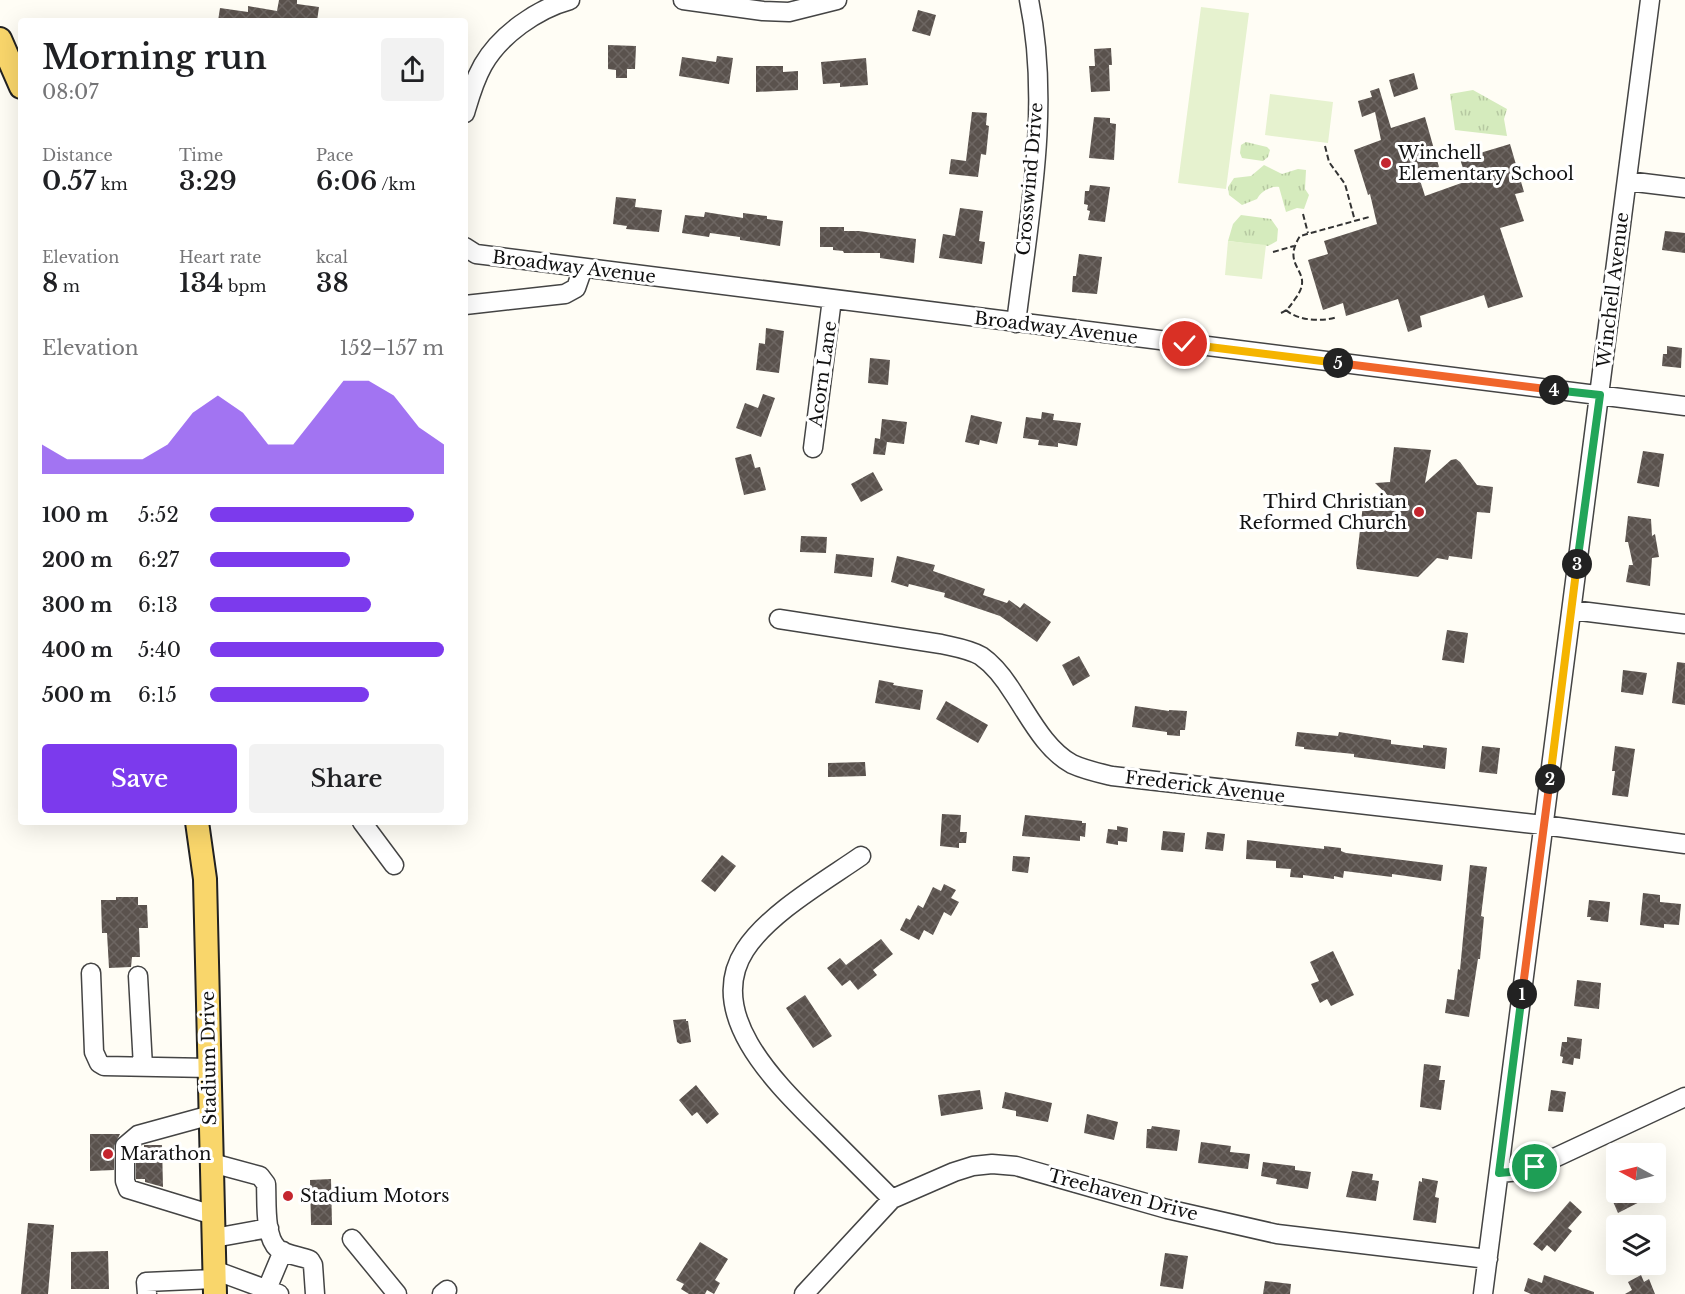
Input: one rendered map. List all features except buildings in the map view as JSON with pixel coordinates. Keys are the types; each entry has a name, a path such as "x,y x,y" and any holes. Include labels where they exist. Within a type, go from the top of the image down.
{"main road":[{"path":"0,39 18,80"},
{"name":"Stadium Drive","path":"197,825 205,879 214,1281"}],"street":[{"path":"468,102 473,85 484,63 507,36 557,3 570,0"},
{"path":"683,0 762,11 789,12 837,0"},
{"name":"Crosswind Drive","path":"1016,323 1038,127 1038,75 1029,0"},
{"name":"Winchell Avenue","path":"1483,1294 1650,0"},
{"path":"1627,181 1685,188"},
{"name":"Broadway Avenue","path":"468,250 476,254 583,268 1685,406"},
{"path":"468,305 566,294 576,288 583,268"},
{"name":"Acorn Lane","path":"813,448 832,299"},
{"path":"1572,610 1685,624"},
{"name":"Frederick Avenue","path":"779,619 968,650 982,657 1005,680 1041,735 1058,753 1071,763 1090,771 1112,776 1544,825 1685,844"},
{"path":"364,825 394,865"},
{"path":"861,856 787,907 756,936 740,957 735,971 733,993 741,1025 754,1053 767,1072 892,1199"},
{"path":"92,973 94,1052 99,1063 104,1066 210,1068"},
{"path":"138,976 143,1067"},
{"path":"1499,1173 1535,1167 1685,1097"},
{"path":"211,1115 138,1135 126,1146 125,1181 128,1189 213,1215"},
{"path":"212,1163 264,1179 271,1239 277,1248 310,1260 313,1265 315,1294"},
{"name":"Treehaven Drive","path":"804,1294 892,1199 954,1172 973,1166 992,1164 1016,1166 1167,1209 1277,1234 1488,1259"},
{"path":"214,1238 269,1228"},
{"path":"352,1239 397,1294"},
{"path":"147,1294 146,1282 214,1281 274,1293 283,1251"}],"path":[{"path":"1325,146 1329,162 1345,184 1355,221"},
{"path":"1303,214 1308,233"},
{"path":"1281,313 1301,292 1303,285 1292,256 1294,246 1300,236 1369,217"},
{"path":"1274,252 1294,246"},
{"path":"1286,310 1291,315 1327,320 1337,317"}],"green space":[{"path":"1201,7 1249,13 1226,189 1178,183"},
{"path":"1473,90 1507,109 1504,119 1507,136 1455,130 1450,94"},
{"path":"1270,94 1333,102 1328,143 1265,135"},
{"path":"1246,142 1267,147 1270,150 1268,157 1263,161 1242,158 1241,145"},
{"path":"1264,165 1282,174 1298,169 1306,170 1305,189 1309,195 1304,209 1297,208 1286,212 1279,187 1266,190 1257,199 1242,205 1229,195 1228,187 1234,178 1251,176"},
{"path":"1241,215 1271,219 1278,229 1277,241 1268,246 1228,241 1233,224"},
{"path":"1228,241 1266,245 1262,279 1225,275"}],"place":[{"name":"Winchell Elementary School","path":"1386,163"},
{"name":"Third Christian Reformed Church","path":"1419,512"},
{"name":"Marathon","path":"108,1154"},
{"name":"Stadium Motors","path":"288,1196"}],"route":[{"path":"1185,344 1600,395 1499,1173 1535,1167"}]}
